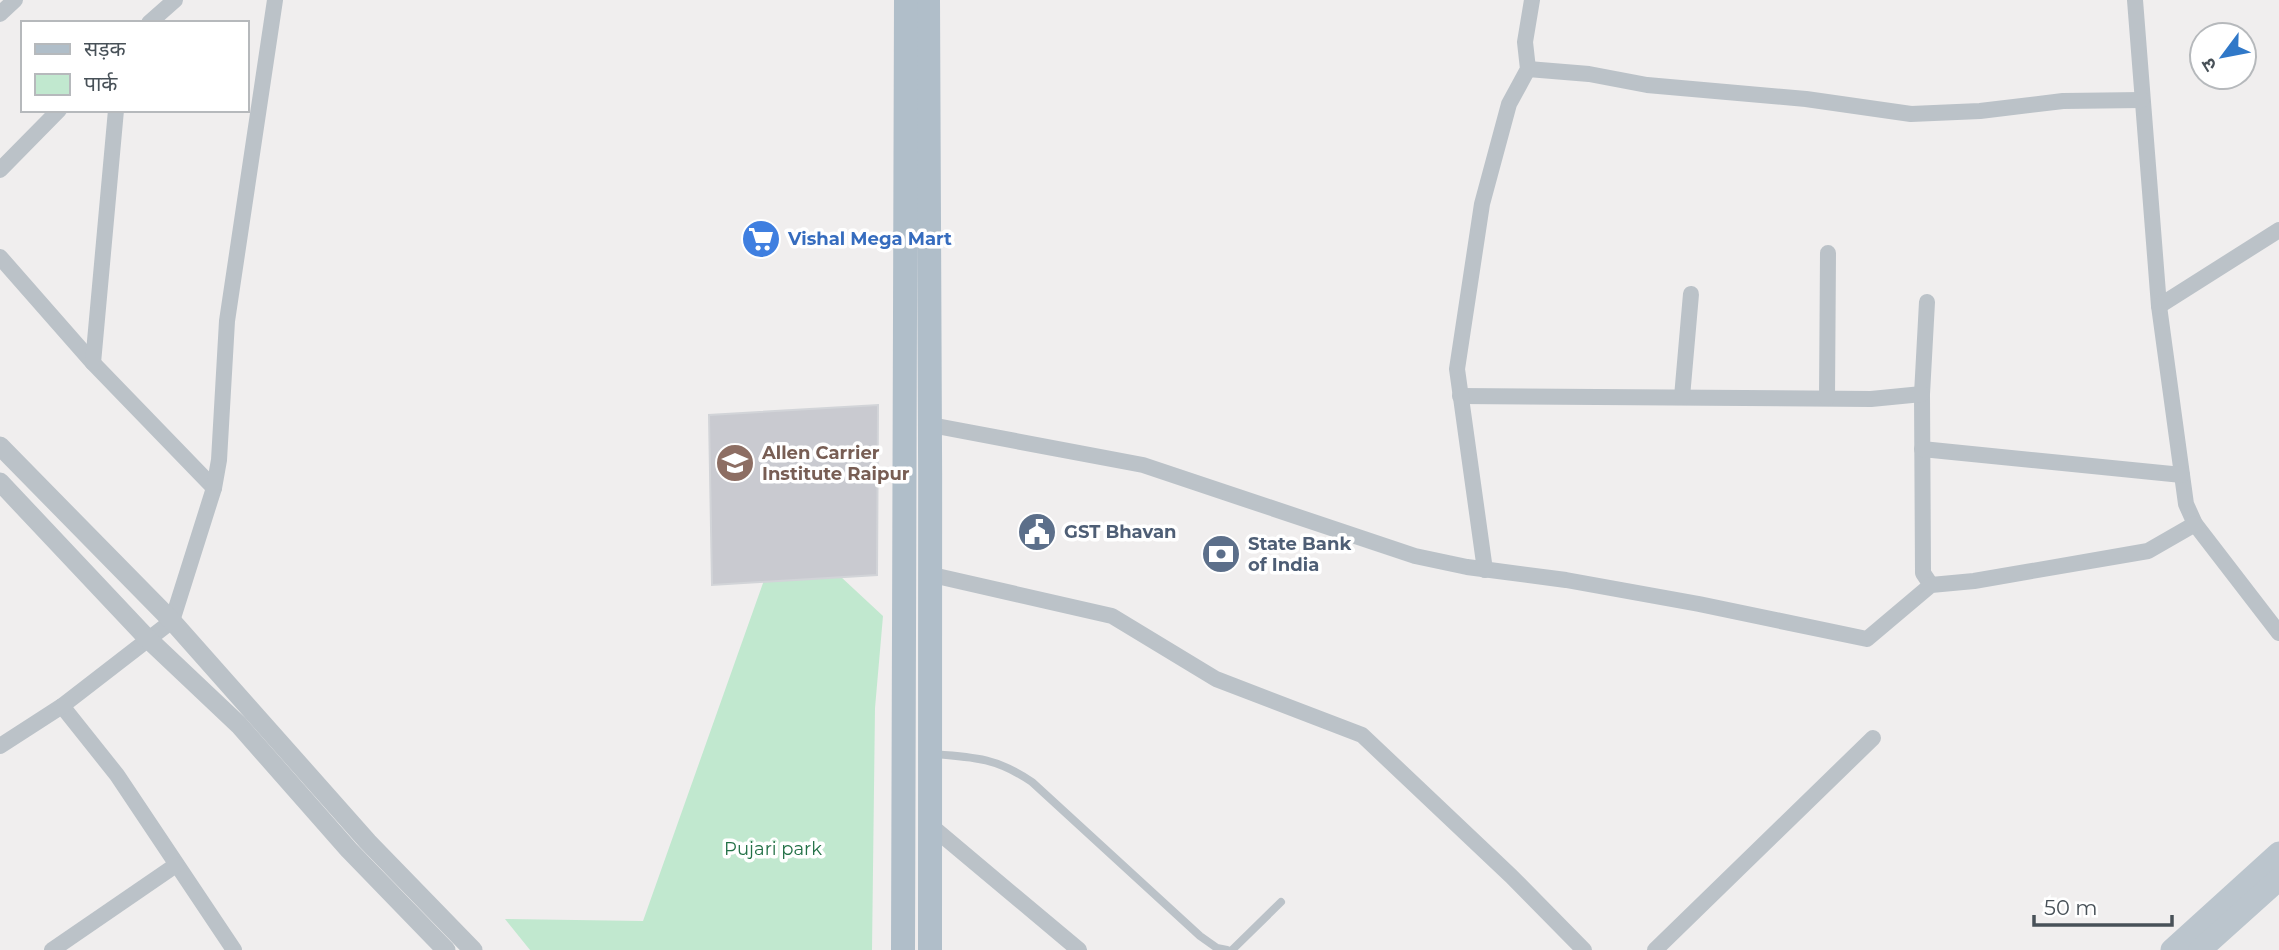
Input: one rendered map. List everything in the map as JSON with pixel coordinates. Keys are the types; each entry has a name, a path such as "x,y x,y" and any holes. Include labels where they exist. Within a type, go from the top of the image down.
{"main road":[{"path":"903,950 906,0"},
{"path":"928,0 931,425 928,574 930,950"},
{"path":"2172,950 2279,853"},
{"path":"2200,950 2279,879"}],"street":[{"path":"0,13 15,0"},
{"path":"151,21 175,0"},
{"path":"0,746 62,706 172,621 214,488 219,460 227,321 275,0"},
{"path":"1485,570 1457,369 1482,204 1509,104 1528,69 1525,42 1532,0"},
{"path":"2135,0 2159,306 2186,504 2195,524 2279,633"},
{"path":"1528,69 1589,74 1647,85 1806,99 1911,114 1980,111 2063,101 2142,100"},
{"path":"0,170 57,112"},
{"path":"93,363 116,112"},
{"path":"2159,306 2279,230"},
{"path":"1827,398 1828,253"},
{"path":"0,257 93,363 214,488"},
{"path":"1682,397 1691,294"},
{"path":"1927,302 1922,394 1923,573 1931,585"},
{"path":"1460,396 1871,399 1922,394"},
{"path":"931,425 1143,465 1415,556 1485,570 1566,580 1699,604 1867,639 1931,585 1974,582 2148,551 2195,524"},
{"path":"0,446 172,621 368,842 473,950"},
{"path":"1922,449 2182,475"},
{"path":"0,482 148,638 239,725 349,850 446,950"},
{"path":"928,574 1112,616 1216,679 1362,735 1511,876 1584,950"},
{"path":"62,706 117,775 234,950"},
{"path":"1655,950 1873,738"},
{"path":"930,825 1079,950"},
{"path":"51,950 176,865"}],"lane":[{"path":"929,754 991,759 1009,766 1032,782 1200,936 1217,948 1230,950 1281,902"}],"green space":[{"name":"Pujari park","path":"784,524 883,616 875,708 872,950 530,950 505,919 643,921"}],"building":[{"path":"878,405 877,575 712,585 709,415"}],"place":[{"name":"Vishal Mega Mart","path":"761,239"},
{"name":"Allen Carrier Institute Raipur","path":"735,463"},
{"name":"GST Bhavan","path":"1037,532"},
{"name":"State Bank of India","path":"1221,554"}]}
